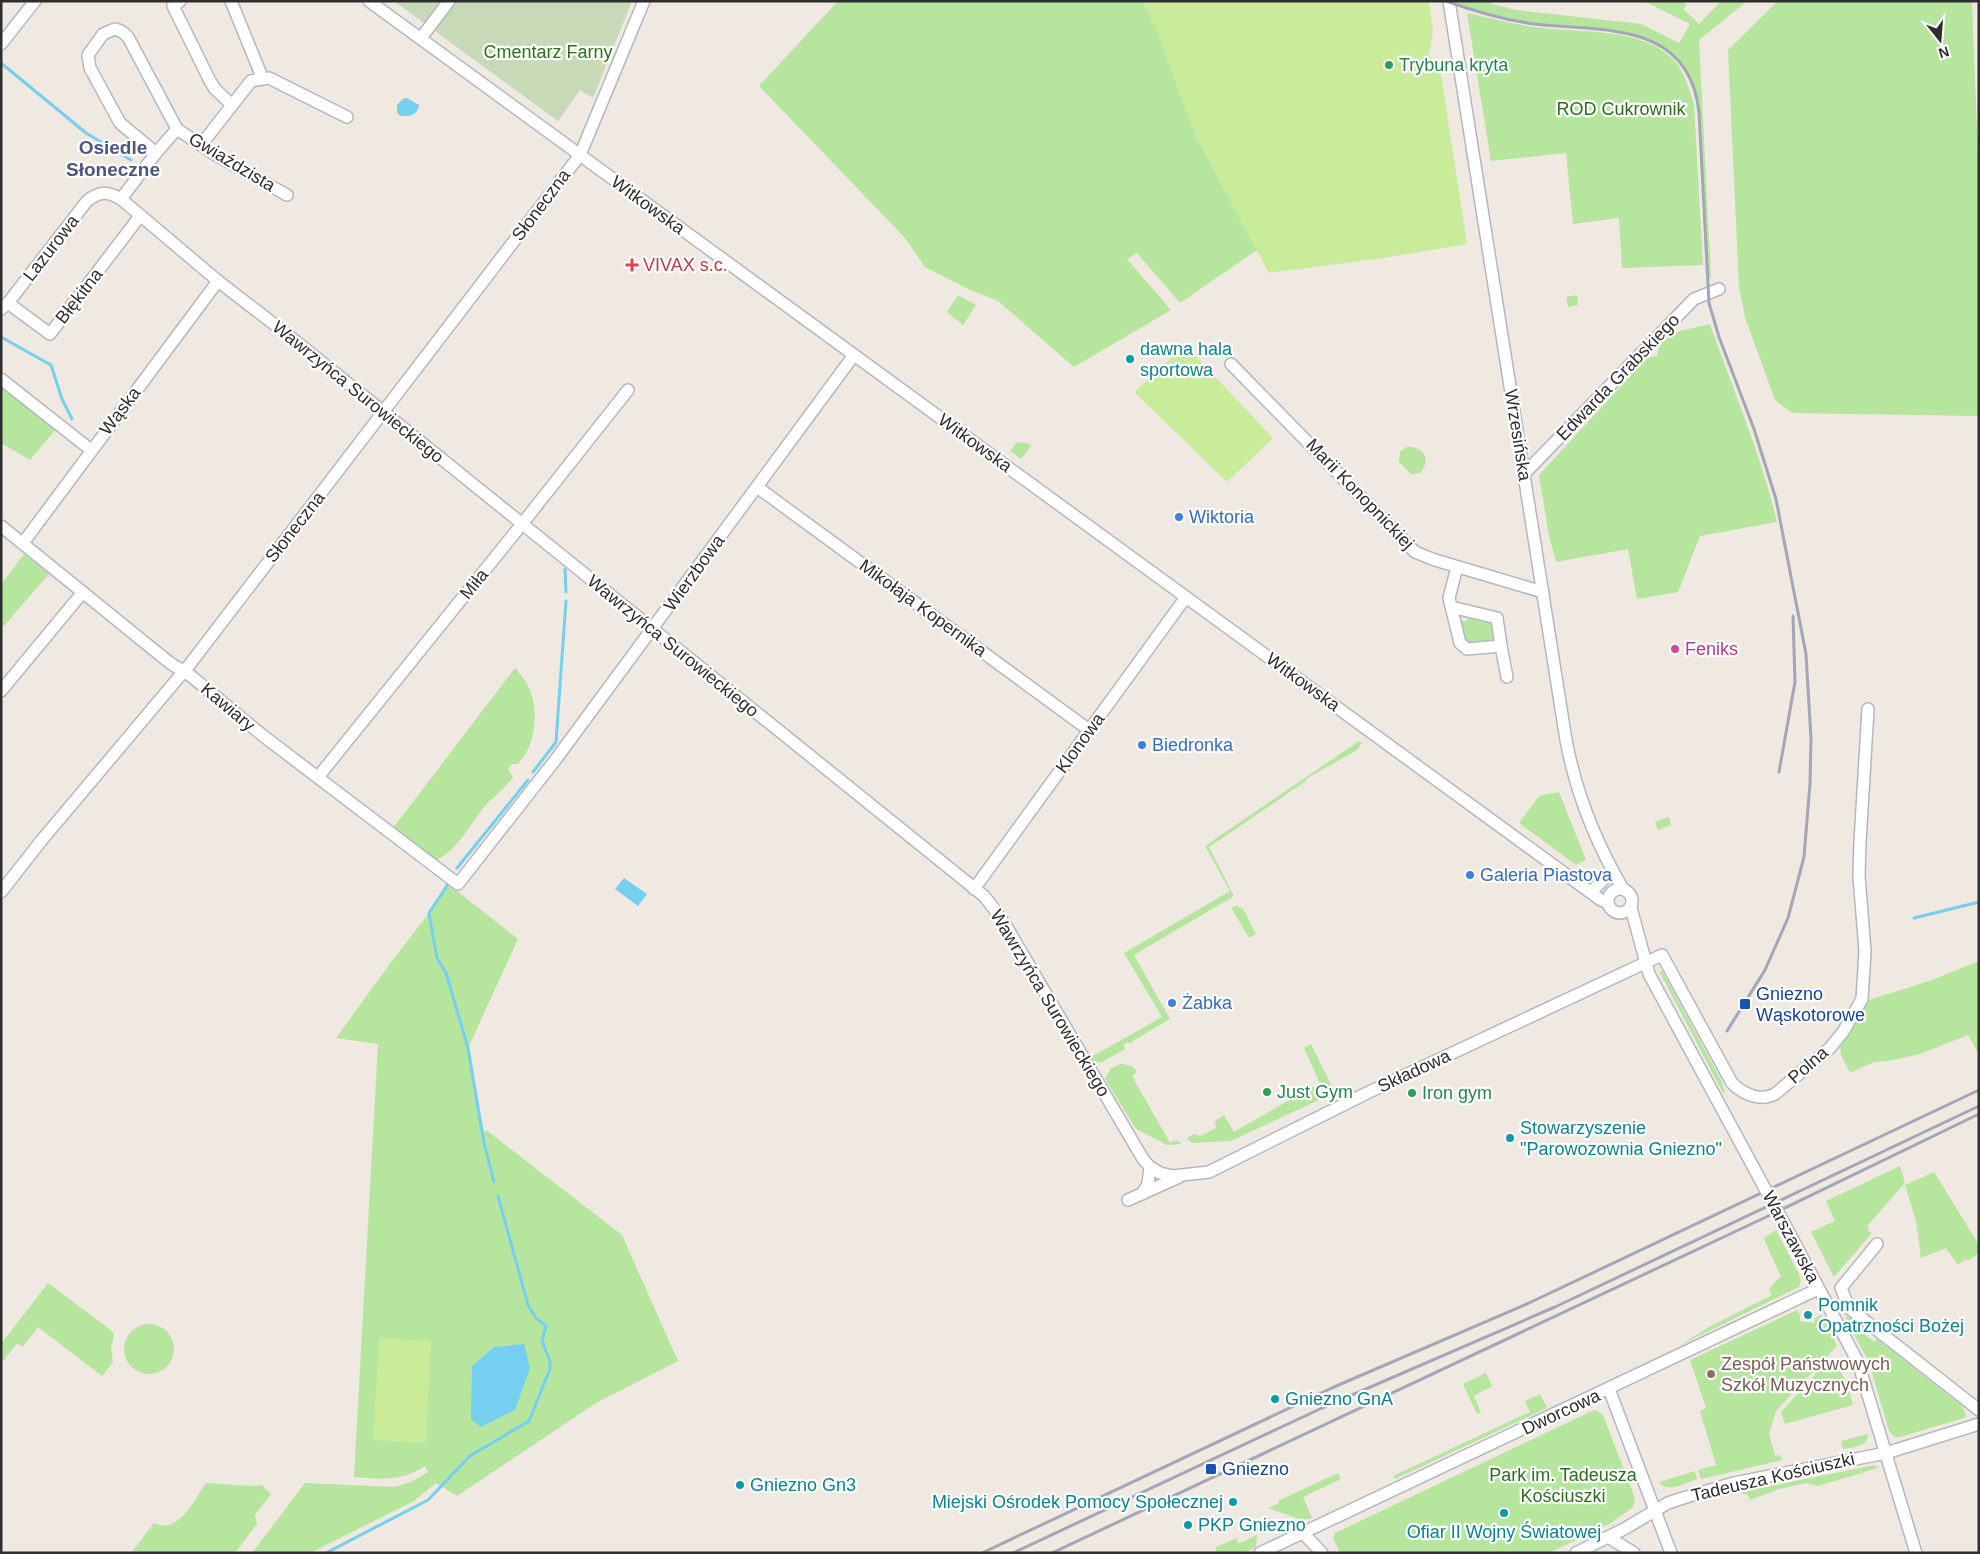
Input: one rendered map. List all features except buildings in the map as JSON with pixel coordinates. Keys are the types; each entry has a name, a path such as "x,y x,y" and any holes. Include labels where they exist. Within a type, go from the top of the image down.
{"street":[{"path":"1,44 35,1"},
{"path":"180,1 173,6 198,56 215,89 232,105"},
{"path":"231,1 261,78"},
{"name":"Witkowska","path":"369,1 1601,900 1615,895"},
{"path":"421,38 449,1"},
{"name":"Słoneczna","path":"1,892 41,841 183,672 580,154 644,1"},
{"name":"Wrzesińska","path":"1449,1 1563,722 1573,771 1586,812 1608,868 1615,895 1630,894 1632,898 1626,910"},
{"name":"Gwiaździsta","path":"156,153 120,123 90,68 88,55 103,34 115,29 128,37 177,128 201,145 287,195"},
{"path":"201,145 251,81 261,78 269,78 347,117"},
{"name":"Gwiaździsta","path":"121,200 177,128"},
{"name":"Wawrzyńca Surowieckiego","path":"104,192 111,193 121,200 218,281 288,335 984,896 995,910 1143,1159 1155,1170"},
{"name":"Lazurowa","path":"4,306 87,201 98,193 104,192"},
{"name":"Błękitna","path":"4,306 50,334 140,216"},
{"name":"Wąska","path":"23,542 218,281"},
{"name":"Edwarda Grabskiego","path":"1524,474 1694,299 1719,289"},
{"name":"Wierzbowa","path":"458,884 556,759 854,355"},
{"name":"Marii Konopnickiej","path":"1231,364 1415,552 1457,567 1542,592"},
{"path":"1,379 91,450"},
{"name":"Miła","path":"318,777 628,390"},
{"name":"Mikołaja Kopernika","path":"757,487 1089,730"},
{"name":"Kawiary","path":"1,526 262,734 458,884"},
{"path":"1457,567 1449,598 1460,643 1467,649 1501,646"},
{"path":"1,692 83,592"},
{"name":"Klonowa","path":"974,889 1186,597"},
{"path":"1451,607 1497,618 1506,677"},
{"name":"Polna","path":"1645,963 1662,955 1728,1078 1737,1088 1752,1096 1765,1098 1775,1094 1843,1032 1862,999 1864,977 1859,876 1868,709"},
{"path":"1595,888 1608,868"},
{"name":"Witkowska","path":"1582,885 1615,895"},
{"path":"1615,895 1611,908 1616,912 1626,910"},
{"name":"Warszawska","path":"1626,910 1637,933 1649,974 1858,1362 1916,1553"},
{"name":"Składowa","path":"1155,1170 1173,1176 1209,1172 1367,1093 1604,984 1645,963"},
{"path":"1142,1194 1155,1170"},
{"name":"Składowa","path":"1128,1200 1183,1175"},
{"path":"1877,1244 1841,1288 1849,1308 1979,1410"},
{"name":"Dworcowa","path":"1260,1553 1818,1290"},
{"path":"1609,1389 1671,1553"},
{"name":"Tadeusza Kościuszki","path":"1576,1553 1656,1510 1683,1498 1734,1483 1886,1453 1976,1423"},
{"path":"1303,1533 1322,1553"},
{"path":"1608,1537 1634,1553"}],"green space":[{"name":"Cmentarz Farny","path":"394,1 632,1 593,98 580,90 558,121"},
{"path":"838,1 1143,1 1156,28 1195,134 1257,250 1180,303 1137,253 1127,259 1171,310 1074,367 998,301 968,289 925,267 905,238 759,86"},
{"path":"1143,1 1429,2 1433,31 1429,55 1441,74 1467,244 1383,258 1269,273 1195,134 1156,28"},
{"path":"1457,1 1493,1 1492,4 1516,10 1641,24 1679,43 1690,24 1644,1 1683,1 1687,5 1683,9 1699,24 1721,1 1747,1 1699,40 1711,278 1707,280 1697,101 1687,76 1674,57 1659,45 1640,37 1620,32 1551,26 1515,20 1469,9 1458,5"},
{"path":"1778,1 1972,1 1979,182 1979,416 1792,413 1775,400 1745,317 1739,287 1728,50"},
{"name":"ROD Cukrownik","path":"1467,13 1527,26 1621,35 1656,47 1676,62 1688,85 1694,104 1703,265 1622,268 1619,218 1573,224 1566,153 1491,161"},
{"path":"958,295 976,305 963,325 947,312"},
{"path":"1577,295 1578,305 1568,307 1566,297"},
{"path":"1710,324 1755,447 1777,522 1700,536 1678,592 1637,599 1628,549 1556,562 1549,536 1539,475 1647,358 1657,356 1659,346 1672,333"},
{"path":"1185,345 1273,438 1227,482 1134,392"},
{"path":"1,384 56,429 30,460 1,443"},
{"path":"1017,442 1027,443 1031,446 1021,459 1010,451"},
{"path":"1406,447 1412,447 1422,451 1424,454 1426,458 1424,468 1420,473 1411,474 1399,462 1400,452"},
{"path":"24,554 49,574 1,629 1,585"},
{"path":"1467,618 1493,623 1497,642 1469,644 1464,639 1461,621 1467,621"},
{"path":"515,668 527,684 533,699 535,719 532,739 524,757 518,764 512,764 508,769 513,777 510,781 485,806 450,851 434,861 393,828"},
{"path":"1359,741 1362,743 1357,750 1306,779 1306,781 1209,847 1234,896 1134,955 1170,1019 1131,1042 1132,1045 1128,1042 1123,1045 1125,1049 1102,1062 1095,1063 1091,1057 1162,1017 1124,953 1230,891 1205,846"},
{"path":"1559,792 1586,860 1576,865 1519,823 1539,796"},
{"path":"1669,817 1671,825 1658,830 1655,822"},
{"path":"448,884 518,939 468,1048 484,1133 486,1130 622,1235 678,1361 596,1403 457,1496 436,1483 414,1501 310,1553 252,1553 305,1483 394,1487 411,1482 428,1472 425,1466 399,1477 382,1479 354,1477 378,1044 336,1038 429,913"},
{"path":"1237,906 1243,909 1256,934 1249,938 1231,907"},
{"path":"1979,961 1979,1055 1968,1035 1920,1054 1874,1062 1850,1073 1841,1055 1840,1047 1863,1005 1869,1000 1932,980"},
{"path":"1659,971 1663,972 1722,1082 1725,1093 1723,1093"},
{"path":"1311,1044 1333,1089 1334,1093 1326,1097 1304,1048"},
{"path":"1121,1064 1134,1068 1137,1072 1132,1076 1170,1143 1177,1140 1181,1144 1167,1145 1136,1129 1105,1079 1111,1068"},
{"path":"1312,1087 1318,1088 1323,1098 1231,1141 1192,1143 1187,1138 1194,1134 1201,1136 1217,1127 1214,1122 1224,1115 1234,1132"},
{"path":"1900,1166 1905,1183 1868,1225 1868,1230 1872,1233 1834,1277 1811,1232 1835,1221 1826,1201"},
{"path":"1934,1172 1979,1245 1979,1253 1958,1265 1946,1248 1921,1258 1916,1221 1905,1185"},
{"path":"1776,1230 1799,1274 1801,1281 1799,1287 1680,1345 1709,1327 1772,1295 1769,1289 1781,1276 1764,1238"},
{"path":"48,1283 112,1331 114,1335 111,1349 113,1362 102,1376 38,1327 23,1347 17,1343 1,1364 1,1344"},
{"path":"1797,1310 1800,1315 1800,1321 1814,1323 1815,1318 1821,1315 1837,1346 1776,1411 1769,1434 1775,1456 1780,1455 1782,1460 1701,1479 1698,1470 1716,1465 1700,1411 1706,1408 1690,1360"},
{"path":"1849,1315 1853,1318 1850,1322 1874,1342 1877,1339 1963,1407 1966,1416 1895,1437 1889,1431 1869,1362 1845,1318"},
{"path":"149,1324 159,1326 167,1331 172,1339 174,1349 172,1359 167,1367 159,1372 149,1374 139,1372 131,1367 126,1359 124,1349 126,1339 131,1331 139,1326"},
{"path":"379,1338 431,1341 426,1443 373,1440"},
{"path":"1831,1357 1846,1381 1853,1405 1785,1424 1781,1412"},
{"path":"1486,1373 1492,1386 1474,1396 1481,1412 1477,1414 1463,1384"},
{"path":"1540,1394 1547,1408 1395,1479 1393,1476 1530,1412 1525,1401"},
{"name":"Park im. Tadeusza Kościuszki","path":"1596,1410 1603,1415 1635,1498 1633,1507 1611,1523 1549,1553 1340,1553 1333,1538 1335,1533"},
{"path":"1868,1434 1866,1442 1863,1444 1843,1449 1841,1441"},
{"path":"1875,1465 1878,1468 1818,1486 1806,1483 1779,1489 1750,1500 1748,1495 1740,1493 1718,1498 1725,1495"},
{"path":"1695,1471 1697,1479 1682,1485 1666,1487 1659,1482"},
{"path":"1338,1473 1341,1479 1303,1497 1312,1518 1302,1520 1268,1508 1279,1503 1278,1501"},
{"path":"206,1483 262,1485 271,1494 255,1515 257,1524 235,1553 131,1553 154,1523 171,1524 185,1514"},
{"path":"1257,1535 1256,1547 1244,1553 1216,1553 1216,1547 1237,1538 1238,1544"}],"water":[{"path":"407,98 419,105 418,109 412,115 400,116 397,112 397,105"},
{"path":"624,878 647,894 638,906 615,889"},
{"path":"524,1344 530,1368 515,1410 481,1427 471,1419 472,1366 494,1347"}],"waterway":[{"path":"1,63 86,133 131,160"},
{"path":"1,337 51,365 62,399 72,419"},
{"path":"565,569 566,592"},
{"path":"533,772 556,742 566,601"},
{"path":"457,868 528,780"},
{"path":"448,884 429,913 437,958 446,973 468,1048 484,1143 494,1182"},
{"path":"1914,918 1979,902"},
{"path":"326,1553 428,1500 470,1456 529,1421 550,1369 550,1361 542,1341 546,1326 536,1318 528,1305 498,1196"}],"railway":[{"path":"1446,1 1489,15 1523,22 1613,31 1638,36 1660,46 1679,61 1692,82 1699,112 1709,303 1719,337 1754,429 1776,499 1806,654 1811,739 1810,783 1804,857 1788,918 1765,970 1727,1031"},
{"path":"1779,772 1795,682 1793,616"},
{"path":"982,1553 1334,1387 1529,1303 1979,1090"},
{"path":"1013,1553 1322,1408 1555,1307 1979,1106"},
{"path":"1052,1553 1764,1218 1979,1114"}],"place":[{"name":"Trybuna kryta","path":"1389,65"},
{"name":"VIVAX s.c.","path":"632,265"},
{"name":"dawna hala sportowa","path":"1130,359"},
{"name":"Wiktoria","path":"1179,517"},
{"name":"Feniks","path":"1675,649"},
{"name":"Biedronka","path":"1142,745"},
{"name":"Galeria Piastova","path":"1470,875"},
{"name":"Żabka","path":"1172,1003"},
{"name":"Gniezno Wąskotorowe","path":"1745,1004"},
{"name":"Just Gym","path":"1267,1092"},
{"name":"Iron gym","path":"1412,1093"},
{"name":"Stowarzyszenie \"Parowozownia Gniezno\"","path":"1510,1138"},
{"name":"Pomnik Opatrzności Bożej","path":"1808,1315"},
{"name":"Zespół Państwowych Szkół Muzycznych","path":"1711,1374"},
{"name":"Gniezno GnA","path":"1275,1399"},
{"name":"Gniezno","path":"1211,1469"},
{"name":"Gniezno Gn3","path":"740,1485"},
{"name":"Miejski Ośrodek Pomocy Społecznej","path":"1233,1502"},
{"name":"Ofiar II Wojny Światowej","path":"1504,1513"},
{"name":"PKP Gniezno","path":"1188,1525"}],"district":[{"name":"Osiedle Słoneczne","path":"113,158"}]}
